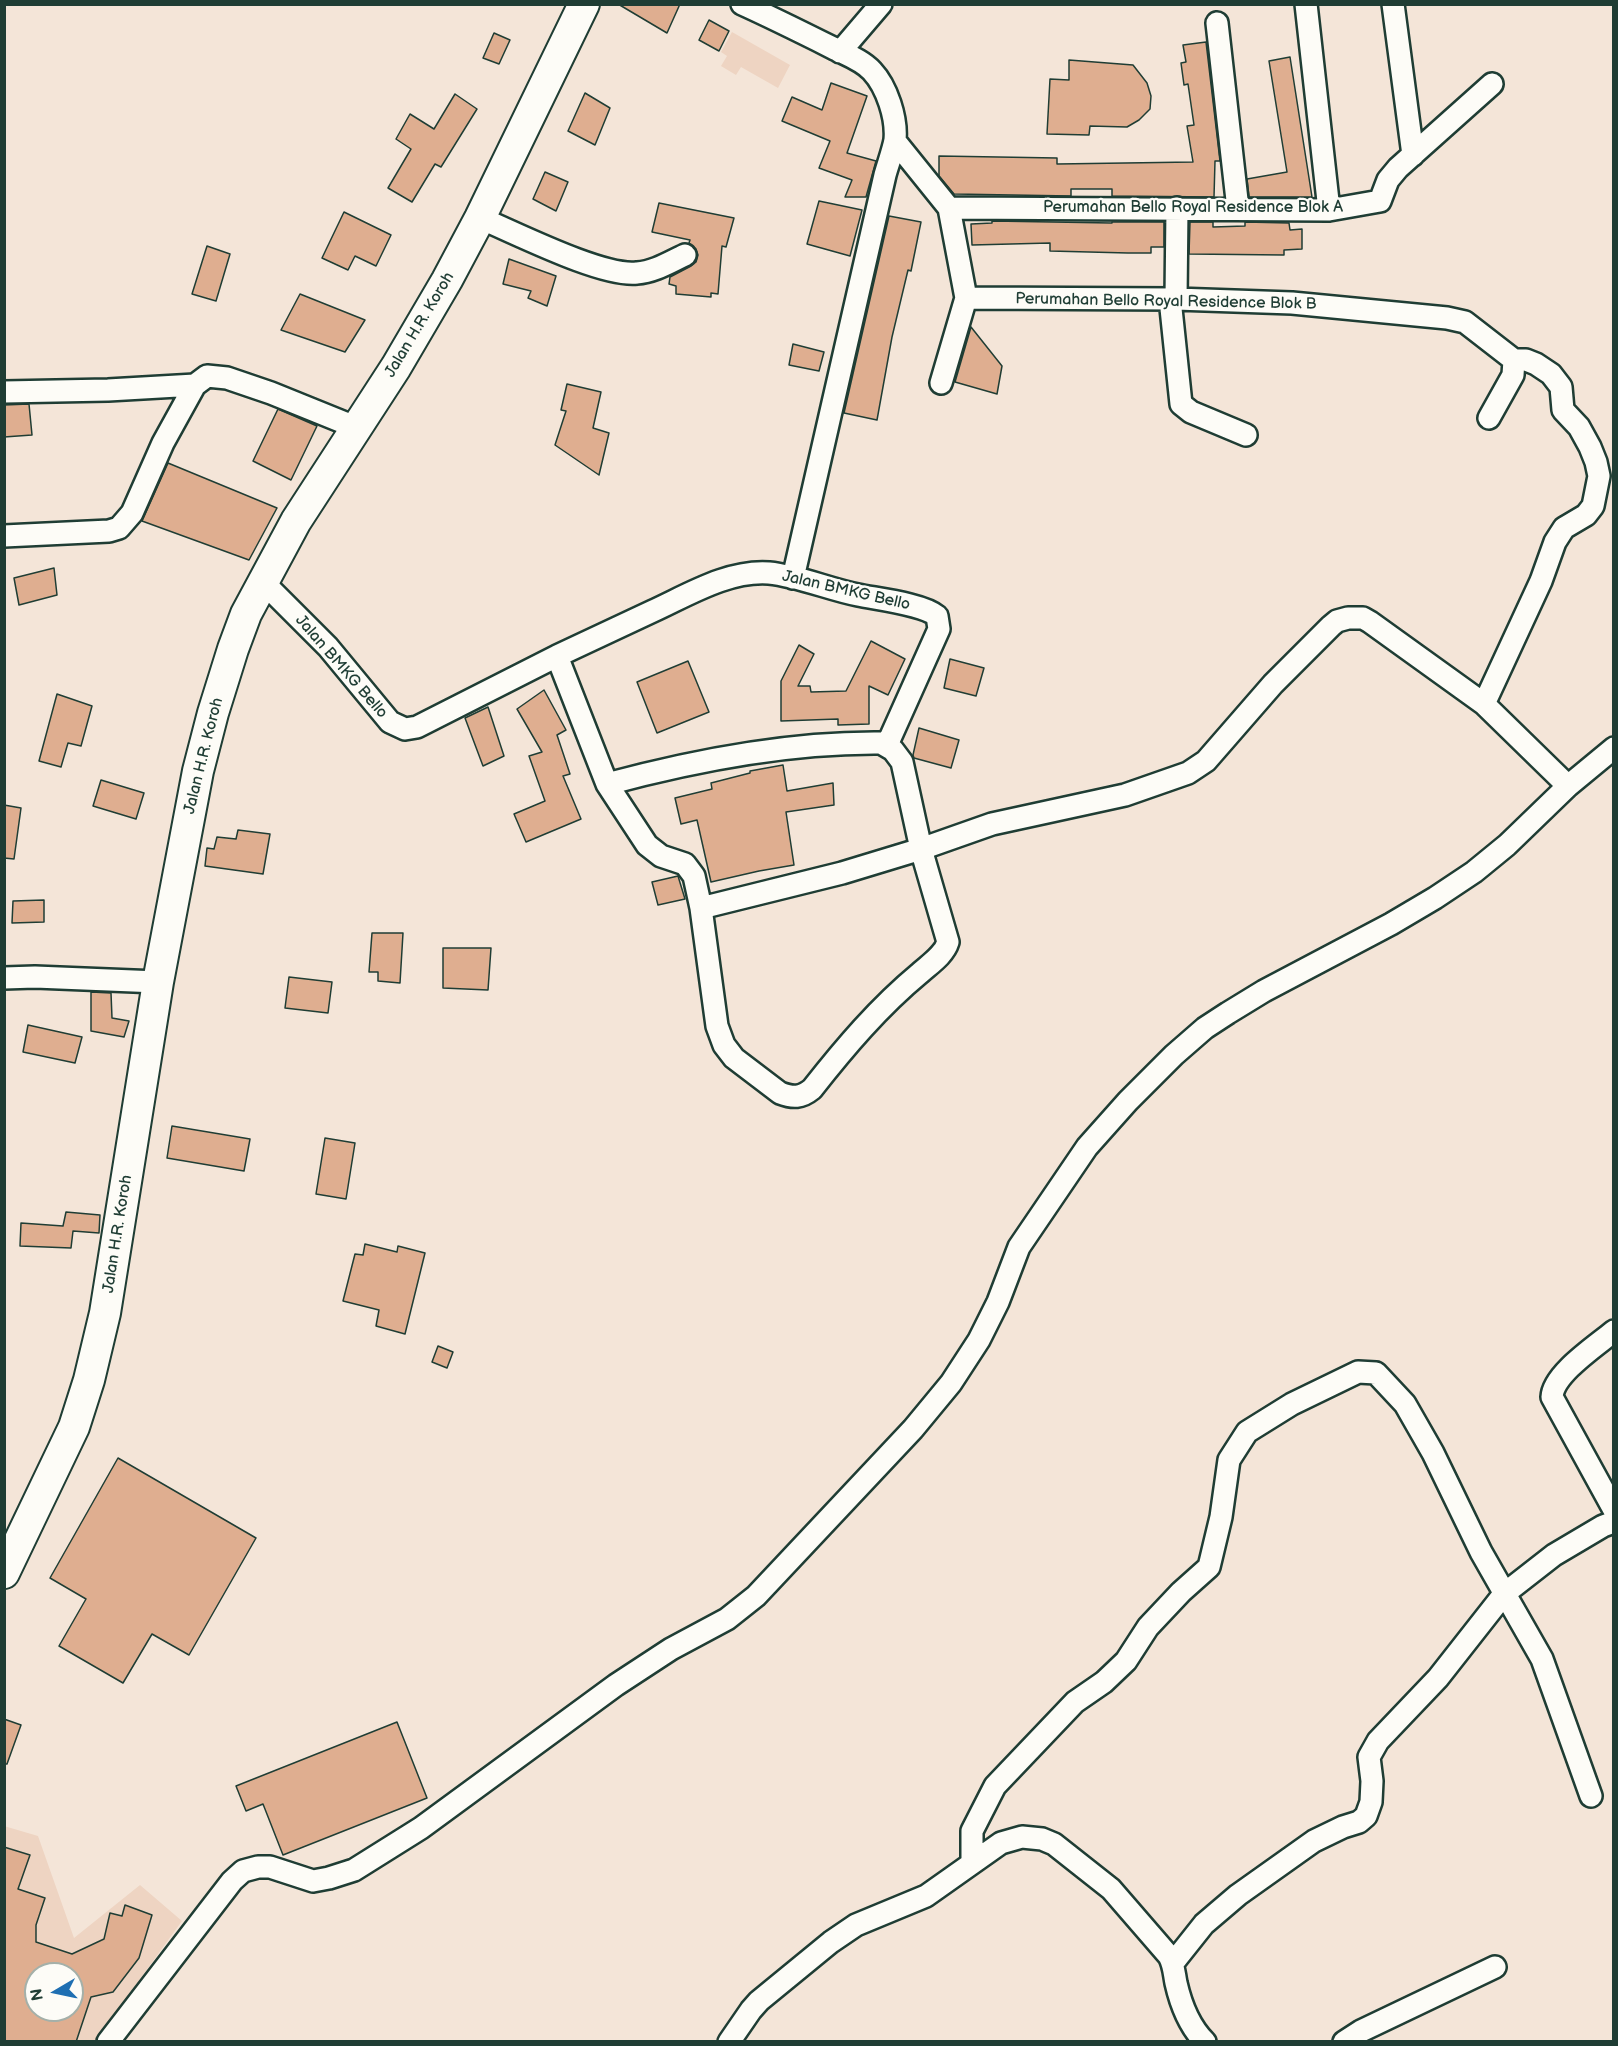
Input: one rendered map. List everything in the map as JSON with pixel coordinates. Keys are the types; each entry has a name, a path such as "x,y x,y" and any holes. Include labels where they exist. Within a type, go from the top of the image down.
{"main road":[{"name":"Jalan H.R. Koroh","path":"4,1573 69,1437 89,1380 105,1313 158,982 198,771 213,713 243,623 296,521 396,367 447,280 480,218 584,4"}],"street":[{"path":"742,4 860,62 877,77 892,111 895,141 885,175 794,578"},
{"path":"840,52 881,4"},
{"path":"1306,4 1329,210"},
{"path":"1393,4 1413,155"},
{"path":"1217,23 1238,209"},
{"name":"Perumahan Bello Royal Residence Blok A","path":"948,208 1329,210 1380,201 1388,180 1398,168 1492,84"},
{"path":"895,141 948,208 966,298 940,383"},
{"path":"1177,208 1173,299 1181,404 1191,412 1246,435"},
{"path":"480,218 610,271 636,273 650,271 685,255"},
{"name":"Perumahan Bello Royal Residence Blok B","path":"966,298 1173,299 1292,303 1447,318 1465,322 1514,360"},
{"path":"1484,704 1540,581 1557,537 1569,524 1586,515 1591,509 1596,502 1598,487 1596,462 1583,433 1563,410 1561,387 1551,374 1536,364 1526,360 1514,360 1513,375 1489,418"},
{"path":"4,536 109,531 119,528 132,513 163,443 195,385 207,376 227,378 271,393 355,427"},
{"path":"4,392 108,390 195,385"},
{"name":"Jalan BMKG Bello","path":"263,582 328,647 390,722 405,729 417,727 558,656 730,577 768,573 918,608 937,616 939,629 888,745"},
{"path":"701,908 842,873 992,824 1125,795 1188,773 1206,761 1273,684 1330,626 1343,619 1363,618 1370,622 1484,704 1568,786"},
{"path":"558,656 607,784 647,846 661,856 685,864 693,872 701,908 717,1026 728,1052 753,1074 789,1097 804,1095 812,1089 859,1030 947,946 945,930 921,849 903,762 888,745 870,742 794,746 698,763 607,784"},
{"path":"108,2042 226,1888 243,1871 253,1867 265,1867 313,1881 354,1870 421,1828 616,1685 670,1649 727,1619 756,1596 913,1429 963,1368 998,1302 1019,1247 1087,1147 1151,1078 1205,1028 1228,1013 1264,991 1391,924 1474,872 1508,845 1568,786 1614,748"},
{"path":"5,978 158,982"},
{"path":"1614,1331 1560,1376 1553,1389 1552,1397 1614,1510"},
{"path":"972,1862 972,1831 995,1786 1075,1702 1104,1682 1126,1661 1148,1628 1181,1592 1209,1567 1221,1517 1229,1460 1247,1432 1292,1404 1358,1372 1376,1373 1405,1404 1433,1453 1481,1552 1542,1659 1591,1796"},
{"path":"1173,1963 1204,1924 1238,1895 1314,1841 1359,1822 1366,1816 1371,1802 1372,1781 1369,1757 1373,1748 1438,1678 1504,1594 1554,1555 1614,1522"},
{"path":"729,2042 759,2001 856,1924 926,1896 1001,1843 1022,1837 1033,1837 1054,1844 1111,1889 1173,1963 1176,1982 1186,2013 1193,2028 1205,2042"},
{"path":"1344,2042 1361,2031 1495,1967"}],"shaded area":[{"path":"732,32 790,65 778,88 741,67 736,75 721,66 727,56 721,52"},
{"path":"4,1826 38,1836 74,1938 140,1885 182,1921 95,2041 5,2041"}],"building":[{"path":"618,4 680,4 667,33"},
{"path":"709,20 729,31 719,51 699,40"},
{"path":"494,33 510,40 499,64 483,58"},
{"path":"1206,42 1220,161 1215,161 1214,197 1112,196 1112,189 1071,189 1071,196 954,194 939,176 939,156 1057,158 1057,164 1193,162 1187,126 1194,125 1188,84 1184,85 1181,63 1186,62 1183,45"},
{"path":"1290,57 1312,197 1249,197 1247,179 1287,172 1269,61"},
{"path":"1069,60 1133,65 1147,83 1151,96 1150,109 1139,120 1127,127 1090,126 1089,135 1047,134 1050,79 1069,80"},
{"path":"831,83 867,96 847,153 876,161 866,197 845,197 852,180 819,168 830,141 782,121 792,97 822,110"},
{"path":"585,93 610,108 595,145 568,131"},
{"path":"455,94 477,109 441,167 435,164 412,202 388,188 411,149 396,139 410,114 434,129"},
{"path":"545,172 568,182 556,211 533,199"},
{"path":"819,201 862,210 850,256 807,244"},
{"path":"659,203 734,218 726,247 722,246 718,294 711,293 711,297 676,294 676,286 669,284 670,277 691,266 696,262 698,255 696,249 689,243 690,240 652,232"},
{"path":"344,212 391,235 376,266 355,256 348,270 322,258"},
{"path":"889,216 921,222 911,271 908,270 892,337 877,420 844,413"},
{"path":"992,221 1164,222 1164,247 1151,247 1151,253 1128,253 1050,251 1050,243 972,245 971,224 992,223"},
{"path":"1190,222 1213,222 1213,227 1245,226 1245,222 1289,223 1290,230 1302,229 1302,249 1284,250 1284,255 1189,254"},
{"path":"207,246 230,254 216,301 192,294"},
{"path":"509,259 556,276 547,306 528,298 531,291 503,284"},
{"path":"300,294 365,320 345,352 281,330"},
{"path":"971,327 1002,366 997,394 955,382"},
{"path":"793,344 824,352 819,371 789,365"},
{"path":"567,384 601,392 593,428 609,433 599,475 555,445 566,411 561,410"},
{"path":"29,404 32,435 4,437 4,405"},
{"path":"278,409 317,426 291,480 253,461"},
{"path":"168,463 277,508 249,560 142,521"},
{"path":"54,568 57,595 19,605 14,578"},
{"path":"871,641 905,659 888,695 869,686 869,724 838,725 838,719 781,721 781,681 799,645 814,654 798,686 810,686 811,692 846,691"},
{"path":"950,659 984,668 976,696 944,688"},
{"path":"688,661 709,712 657,733 637,682"},
{"path":"544,690 566,730 557,735 570,774 563,776 581,819 526,842 514,814 545,801 529,756 542,752 517,709"},
{"path":"57,694 92,706 81,746 68,743 61,767 39,761"},
{"path":"488,707 504,756 483,766 465,718"},
{"path":"919,728 959,740 951,768 914,758"},
{"path":"783,765 787,791 833,783 834,805 786,812 794,865 711,882 697,820 681,824 675,798 712,789 711,783 750,773 750,771"},
{"path":"101,780 144,793 136,819 93,806"},
{"path":"4,805 21,808 14,859 4,858"},
{"path":"238,830 270,834 263,874 205,866 207,848 214,849 217,837 236,839"},
{"path":"678,876 685,899 658,905 652,882"},
{"path":"44,900 44,922 12,923 13,901"},
{"path":"372,933 403,933 400,983 378,981 378,972 369,972"},
{"path":"443,948 491,948 488,990 443,988"},
{"path":"289,977 332,982 328,1013 285,1008"},
{"path":"91,992 111,993 112,1018 129,1021 124,1037 91,1031"},
{"path":"28,1025 82,1037 75,1063 23,1052"},
{"path":"172,1126 250,1139 244,1171 167,1158"},
{"path":"325,1138 355,1143 346,1199 316,1194"},
{"path":"66,1212 100,1215 99,1233 73,1231 71,1248 20,1246 21,1223 63,1226"},
{"path":"365,1244 397,1252 398,1246 425,1253 405,1334 376,1326 379,1310 343,1301 355,1254 363,1255"},
{"path":"438,1346 453,1352 447,1368 432,1362"},
{"path":"118,1458 256,1538 189,1655 152,1634 123,1683 59,1646 86,1599 50,1578"},
{"path":"4,1719 21,1725 7,1764 4,1764"},
{"path":"397,1722 427,1798 283,1855 263,1804 246,1811 236,1786"},
{"path":"4,1847 30,1855 18,1889 45,1898 36,1925 36,1942 72,1954 104,1939 110,1913 122,1916 125,1905 152,1915 139,1958 113,1992 91,1997 84,2018 84,1962 24,1962 24,2022 83,2022 76,2042 4,2042"}]}
